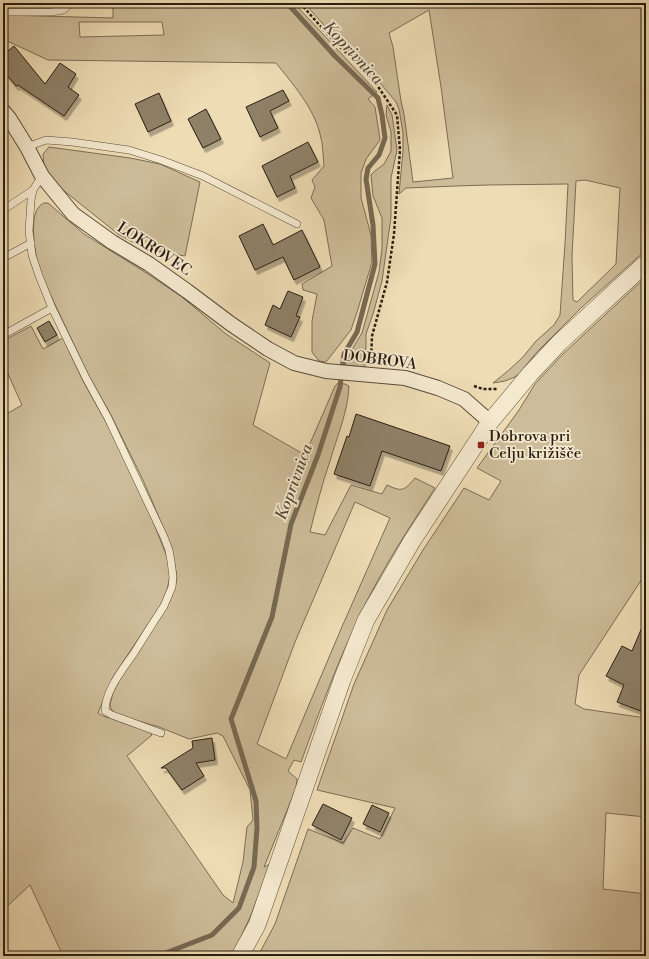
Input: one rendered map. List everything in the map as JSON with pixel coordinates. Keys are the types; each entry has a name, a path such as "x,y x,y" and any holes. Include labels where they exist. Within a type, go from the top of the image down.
{"street":[{"name":"LOKROVEC","path":"3,111 27,147 42,176 73,214 112,242 149,264 268,349 294,363 326,371"},
{"path":"240,956 257,925 342,680 366,620 412,541 490,422 530,374 559,343 646,263"},
{"name":"DOBROVA","path":"326,371 405,378 438,388 464,399 490,422"}],"lane":[{"path":"3,12 51,12 63,10 69,5"},
{"path":"27,147 46,140 129,150 203,176 297,224"},
{"path":"42,176 33,190 31,200 29,231 32,255 52,308 111,425 164,536 169,550 173,577 172,587 164,606 116,681 109,694 105,705 105,711 161,733"},
{"path":"3,210 33,190"},
{"path":"5,257 31,243"},
{"path":"3,335 52,308"}],"path":[{"path":"300,3 331,38 373,79 397,115 400,150 394,234 387,282 372,336 369,374"}],"shaded area":[{"path":"3,3 60,3 55,7 49,8 3,9"},
{"path":"113,3 294,3 377,92 368,99 375,107 380,140 366,159 361,173 361,198 371,235 372,262 351,330 326,362 319,361 312,352 312,321 317,294 303,290 302,284 332,266 324,220 311,198 315,187 312,180 324,166 320,134 308,105 276,63 48,60 3,39 3,15 113,18","holes":["79,22 162,22 164,35 80,37"]},
{"path":"304,3 646,3 646,250 581,308 536,353 515,377 505,381 493,383 523,357 536,341 554,325 560,315 568,184 406,188 399,194 403,133 399,109 396,102 381,84","holes":["429,10 453,178 413,182 404,114 393,47 389,33","585,180 620,188 616,264 577,302 573,300 572,256 576,181"]},
{"path":"387,105 392,115 397,150 391,178 391,217 382,281 366,334 365,367 345,365 362,333 379,272 382,249 382,218 373,196 371,175 384,164 391,151 391,132 386,115"},
{"path":"49,147 130,158 160,164 200,182 185,256 145,249 118,234 58,186 44,167 43,154"},
{"path":"44,203 48,203 84,234 182,297 226,334 270,363 253,425 305,455 335,386 338,383 349,386 347,405 310,532 325,535 351,485 382,494 387,485 396,489 402,489 408,486 415,478 435,488 396,549 369,597 337,668 301,762 294,760 288,771 297,779 296,788 264,867 270,864 251,915 231,956 63,956 30,885 3,910 3,416 22,405 3,363 3,341 31,326 43,349 63,338 83,381 111,431 148,509 168,559 170,576 162,603 113,677 98,713 131,726 149,731 152,735 127,756 223,895 233,903 243,862 247,827 253,820 250,790 223,736 217,733 189,739 159,727 125,717 115,713 111,709 110,704 113,693 119,681 169,603 177,578 172,548 143,480 111,415 88,374 41,275 35,250 33,230 36,213 40,206","holes":["355,502 390,518 341,629 286,759 257,744 295,642"]},
{"path":"646,277 646,573 579,675 575,704 584,709 646,718 646,817 606,813 603,889 646,894 646,956 258,956 275,924 308,829 343,843 353,828 380,839 395,808 317,790 354,684 387,610 423,550 464,488 489,500 501,481 477,468 519,410 535,384 563,354"}],"building":[{"path":"14,46 45,84 60,63 76,74 68,87 79,95 64,116 18,85 16,86 3,70 3,55"},
{"path":"283,90 289,101 270,111 278,128 260,137 246,107"},
{"path":"159,93 171,121 148,132 135,104"},
{"path":"206,109 221,139 203,148 188,119"},
{"path":"308,142 318,162 290,176 295,188 277,197 262,166"},
{"path":"263,224 273,245 302,230 320,267 294,280 283,257 255,270 239,236"},
{"path":"288,291 303,297 296,316 300,317 291,337 265,325 273,305 280,309"},
{"path":"49,321 57,335 45,342 37,328"},
{"path":"356,414 450,446 441,471 382,451 370,486 334,474 347,436 349,437"},
{"path":"646,618 646,713 617,702 624,685 606,676 622,646 632,651"},
{"path":"212,738 215,760 196,763 204,776 182,790 166,768 161,768 193,748 192,741"},
{"path":"323,804 352,818 341,840 312,825"},
{"path":"372,805 389,813 380,832 363,824"}],"waterway":[{"name":"Koprivnica","path":"158,956 212,935 239,908 254,867 257,828 256,801 231,719 272,617 291,524 318,455 340,387 344,354 357,332 375,264 373,225 366,179 368,168 379,155 385,138 378,98 335,56 287,3"}],"place":[{"name":"Dobrova pri Celju križišče","path":"481,445"}]}
